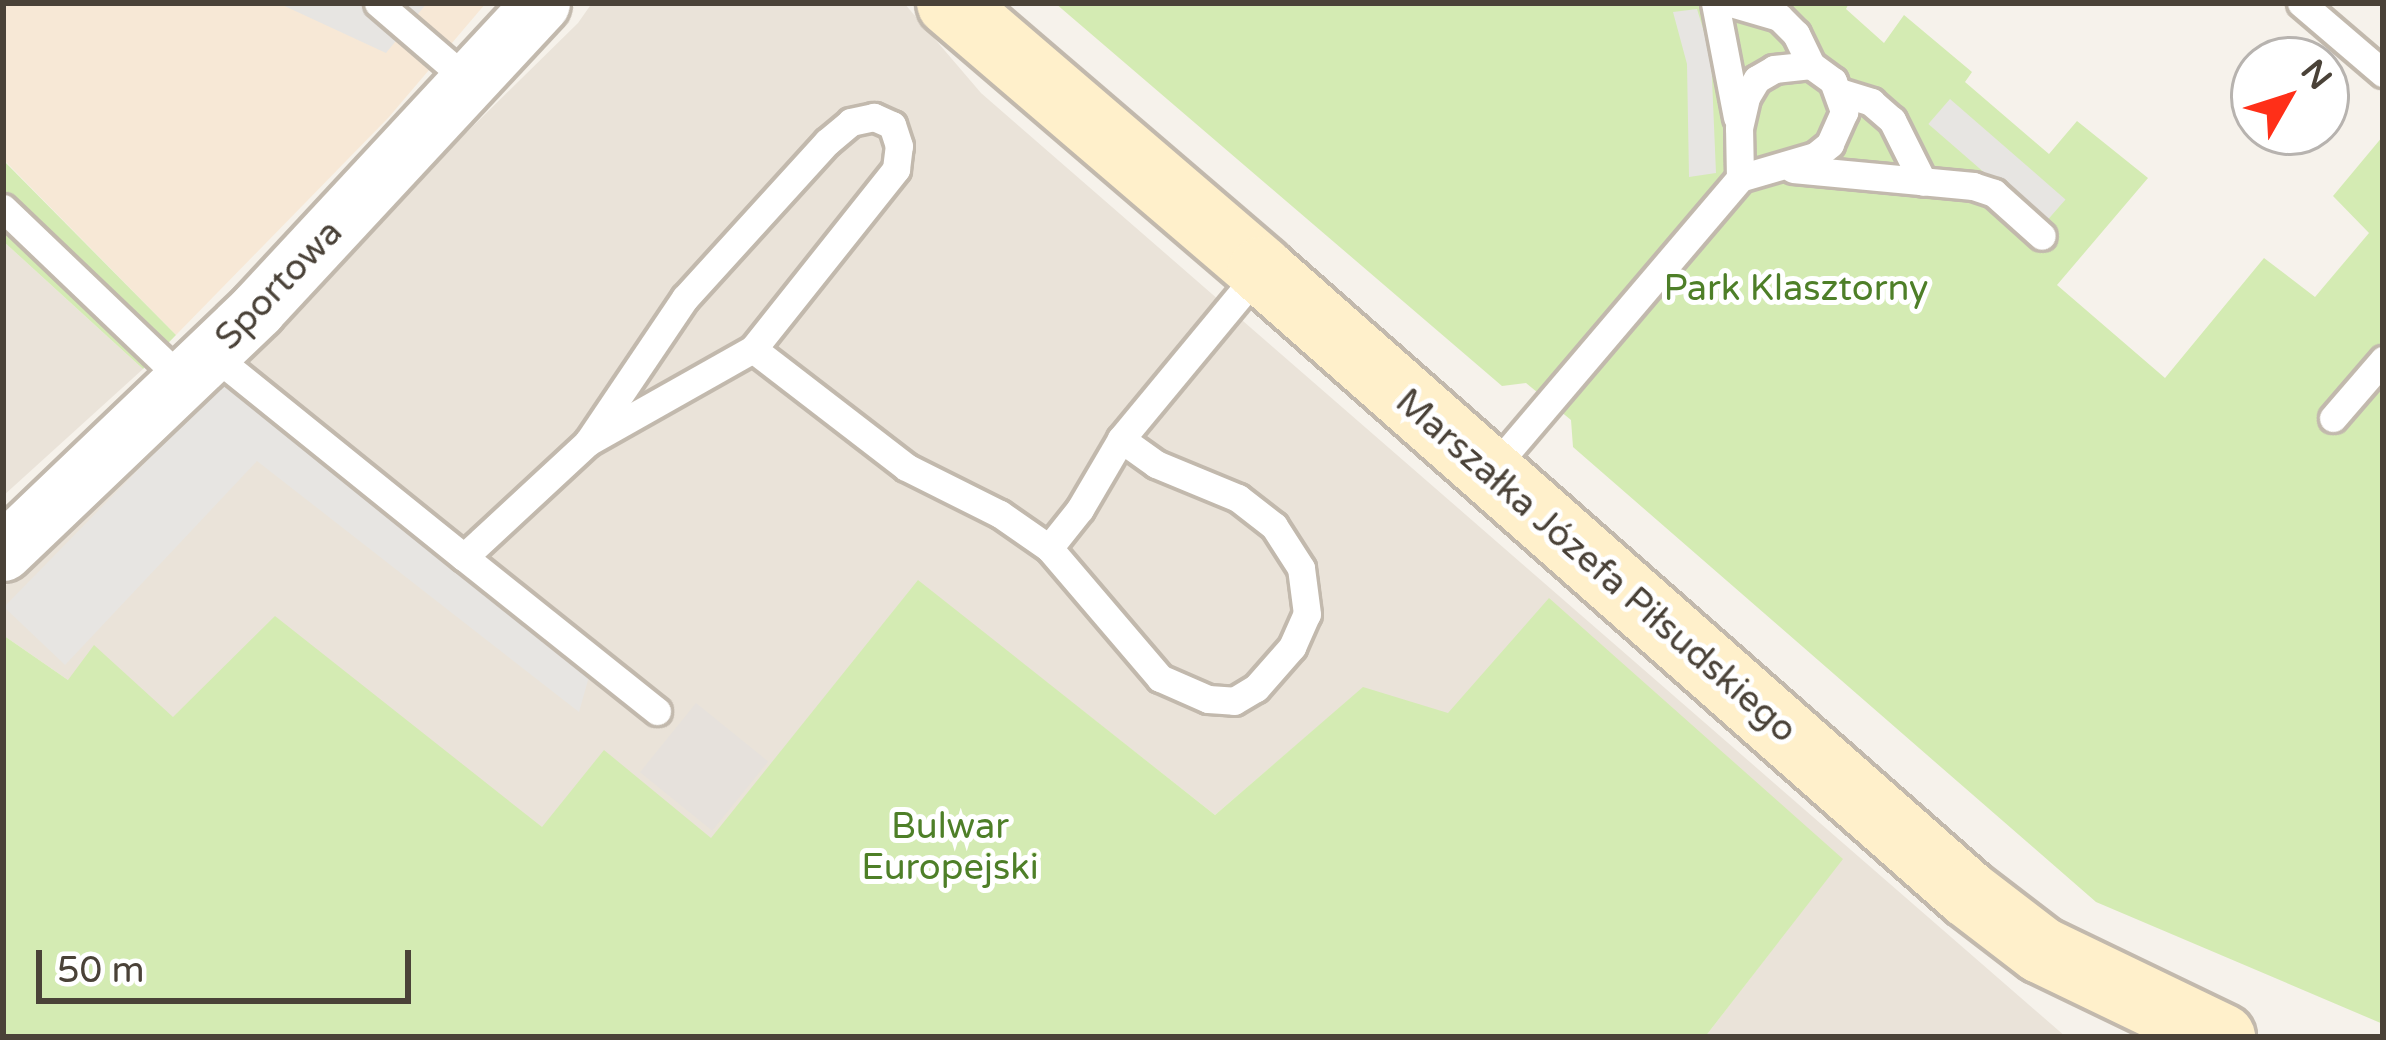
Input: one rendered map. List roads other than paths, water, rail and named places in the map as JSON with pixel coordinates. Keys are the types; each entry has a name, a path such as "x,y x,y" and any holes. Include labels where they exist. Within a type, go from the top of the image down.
{"main road":[{"name":"Marszałka Józefa Piłsudskiego","path":"950,3 988,25 1968,894 2041,950 2222,1037"}],"street":[{"name":"Sportowa","path":"3,552 198,368 471,83 541,3"}],"lane":[{"path":"378,3 471,83"},
{"path":"1714,3 1738,128 1740,178"},
{"path":"1731,3 1779,17 1796,34 1811,64 1839,92 1871,102 1892,120 1923,182"},
{"path":"2301,3 2383,73"},
{"path":"1738,128 1757,79 1790,65 1811,64"},
{"path":"1788,168 1830,144 1844,112 1839,92"},
{"path":"464,557 588,442 685,298 826,142 851,122 874,117 892,125 899,146 896,169 753,349 588,442"},
{"path":"1490,472 1740,178 1788,168 1994,193 2042,236"},
{"path":"3,208 198,368 464,557 657,711"},
{"path":"1049,548 1080,509 1121,439 1261,270"},
{"path":"753,349 906,467 1000,514 1049,548 1160,678 1208,699 1234,701 1256,688 1292,647 1306,614 1301,568 1274,526 1238,498 1156,464 1121,439"},
{"path":"2333,418 2383,360"}],"park label":[{"name":"Park Klasztorny","path":"1796,289"},
{"name":"Bulwar Europejski","path":"950,846"}]}
